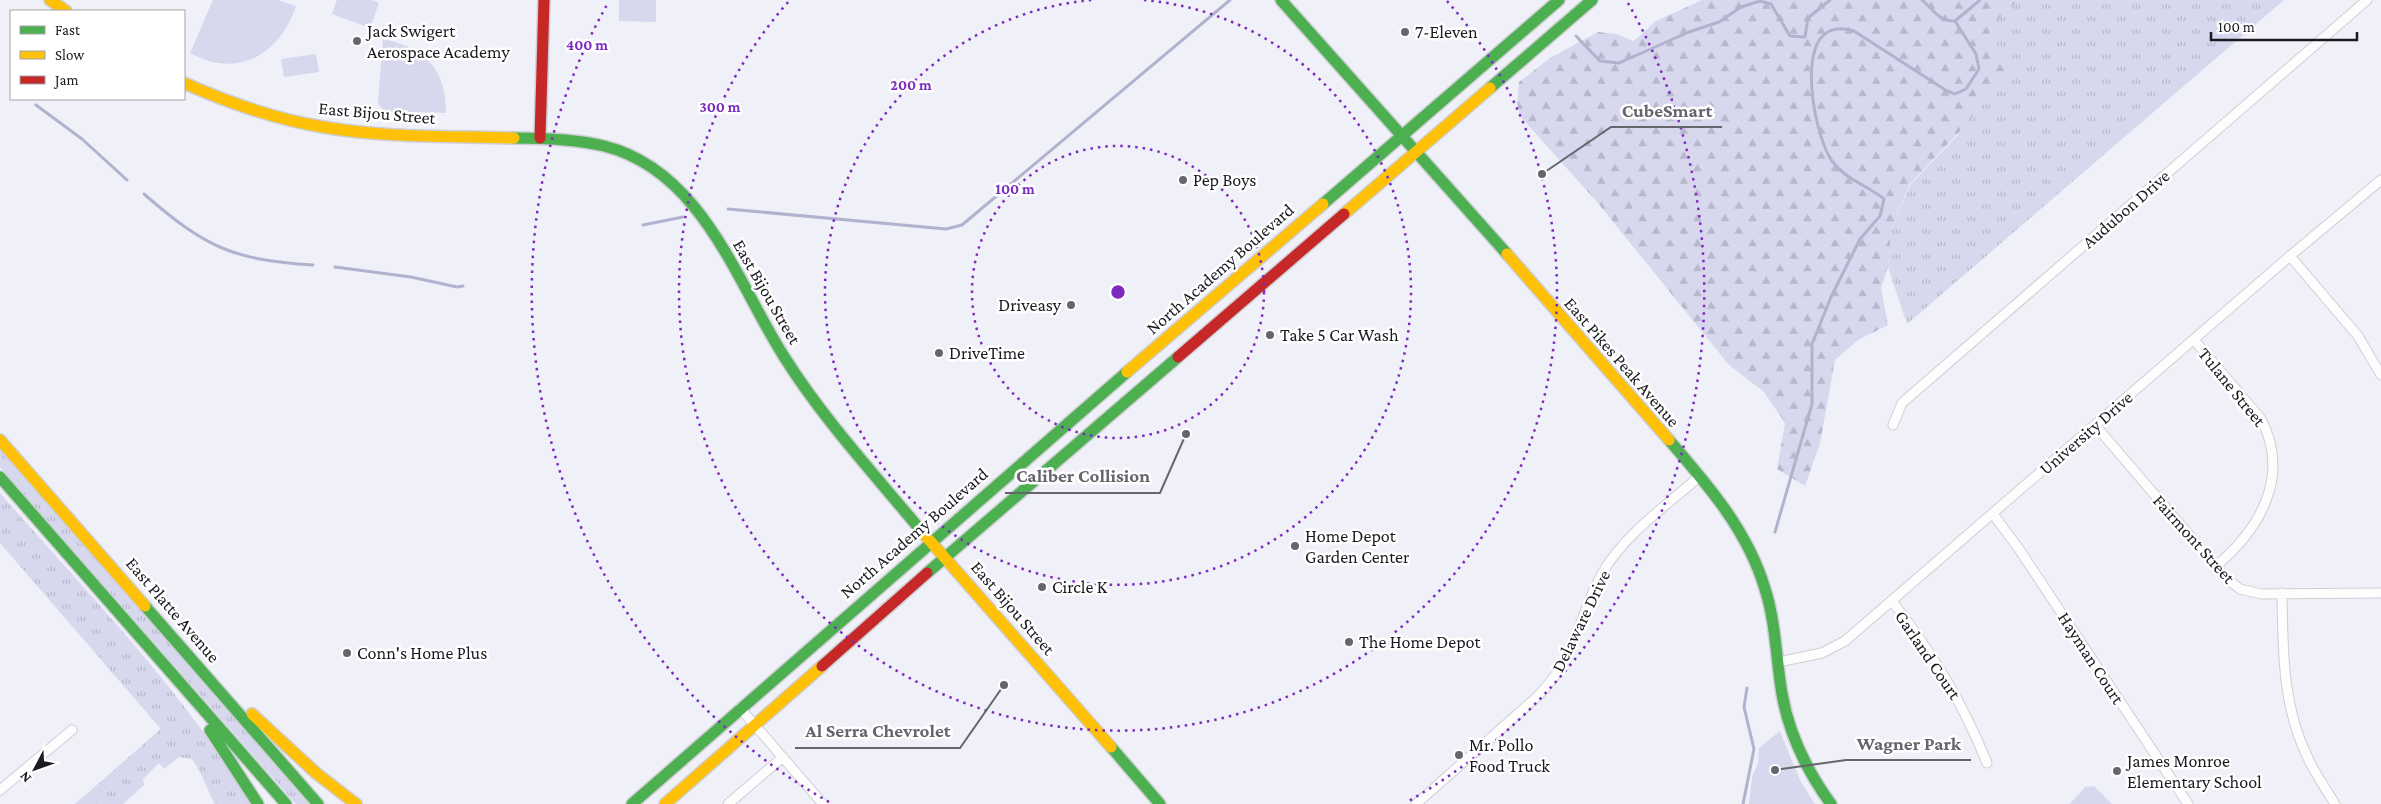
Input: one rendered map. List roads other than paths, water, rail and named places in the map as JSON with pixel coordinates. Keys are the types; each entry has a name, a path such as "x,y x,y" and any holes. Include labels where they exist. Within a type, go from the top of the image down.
{"main road":[{"path":"50,0 65,10"},
{"path":"540,138 544,0"},
{"name":"East Pikes Peak Avenue","path":"1282,0 1417,151 1700,476 1734,521 1755,561 1770,605 1783,695 1794,737 1809,771 1830,804"},
{"name":"North Academy Boulevard","path":"632,804 931,541 1558,0"},
{"path":"665,804 946,557 1592,0"},
{"name":"East Bijou Street","path":"185,83 219,99 314,126 415,136 575,140 606,146 654,169 688,199 717,240 803,386 862,460 931,541 1160,804"},
{"name":"East Platte Avenue","path":"0,440 318,804"},
{"path":"0,477 286,804"},
{"path":"207,676 234,698 316,773 356,804"},
{"path":"177,680 258,804"},
{"path":"248,789 253,804"}],"street":[{"name":"Audubon Drive","path":"1892,425 1902,403 2367,0"},
{"name":"University Drive","path":"1778,662 1807,657 1833,648 1892,601 2290,256 2381,180"},
{"path":"2290,256 2358,336 2381,375"},
{"name":"Tulane Street","path":"2194,340 2261,419 2269,436 2272,457 2271,484 2261,514 2239,545 2216,566"},
{"name":"Fairmont Street","path":"2095,426 2232,584 2240,589 2256,593 2381,593"},
{"name":"Delaware Drive","path":"1416,804 1538,696 1567,656 1594,590 1614,555 1700,476"},
{"name":"Hayman Court","path":"1992,514 2019,549 2188,804"},
{"path":"2282,593 2282,661 2289,703 2308,759 2335,804"},
{"name":"Garland Court","path":"1892,601 1944,673 1976,736 1987,763"},
{"path":"740,708 823,804"},
{"path":"0,790 72,730"},
{"path":"728,804 782,757"}],"waterway":[{"path":"728,209 946,229 962,225 1230,0"},
{"path":"1576,36 1600,61 1619,63 1689,32 1719,22 1741,7 1760,1 1771,4 1790,36 1805,37 1808,18 1830,0"},
{"path":"1922,0 1940,17 1949,21 1955,21"},
{"path":"1955,21 1980,0"},
{"path":"1775,532 1812,404 1812,344 1831,297 1860,239 1880,216 1884,199 1850,178 1838,168 1826,150 1820,134 1812,94 1811,74 1813,56 1819,41 1831,30 1844,29 1854,31 1947,91 1955,94 1966,89 1979,69 1976,54 1955,21"},
{"path":"36,105 82,139 127,180"},
{"path":"144,194 185,227 221,248 261,259 313,265"},
{"path":"643,225 683,217"},
{"path":"335,267 411,277 457,287 463,286"},
{"path":"1743,804 1754,749 1744,707 1747,688"}],"place":[{"name":"7-Eleven","path":"1405,32"},
{"name":"Jack Swigert Aerospace Academy","path":"357,41"},
{"name":"CubeSmart","path":"1542,174"},
{"name":"Pep Boys","path":"1183,180"},
{"name":"Driveasy","path":"1071,305"},
{"name":"Take 5 Car Wash","path":"1270,335"},
{"name":"DriveTime","path":"939,353"},
{"name":"Caliber Collision","path":"1186,434"},
{"name":"Home Depot Garden Center","path":"1295,546"},
{"name":"Circle K","path":"1042,587"},
{"name":"The Home Depot","path":"1349,642"},
{"name":"Conn's Home Plus","path":"347,653"},
{"name":"Al Serra Chevrolet","path":"1004,685"},
{"name":"Mr. Pollo Food Truck","path":"1459,755"},
{"name":"Wagner Park","path":"1775,770"},
{"name":"James Monroe Elementary School","path":"2117,771"}]}
